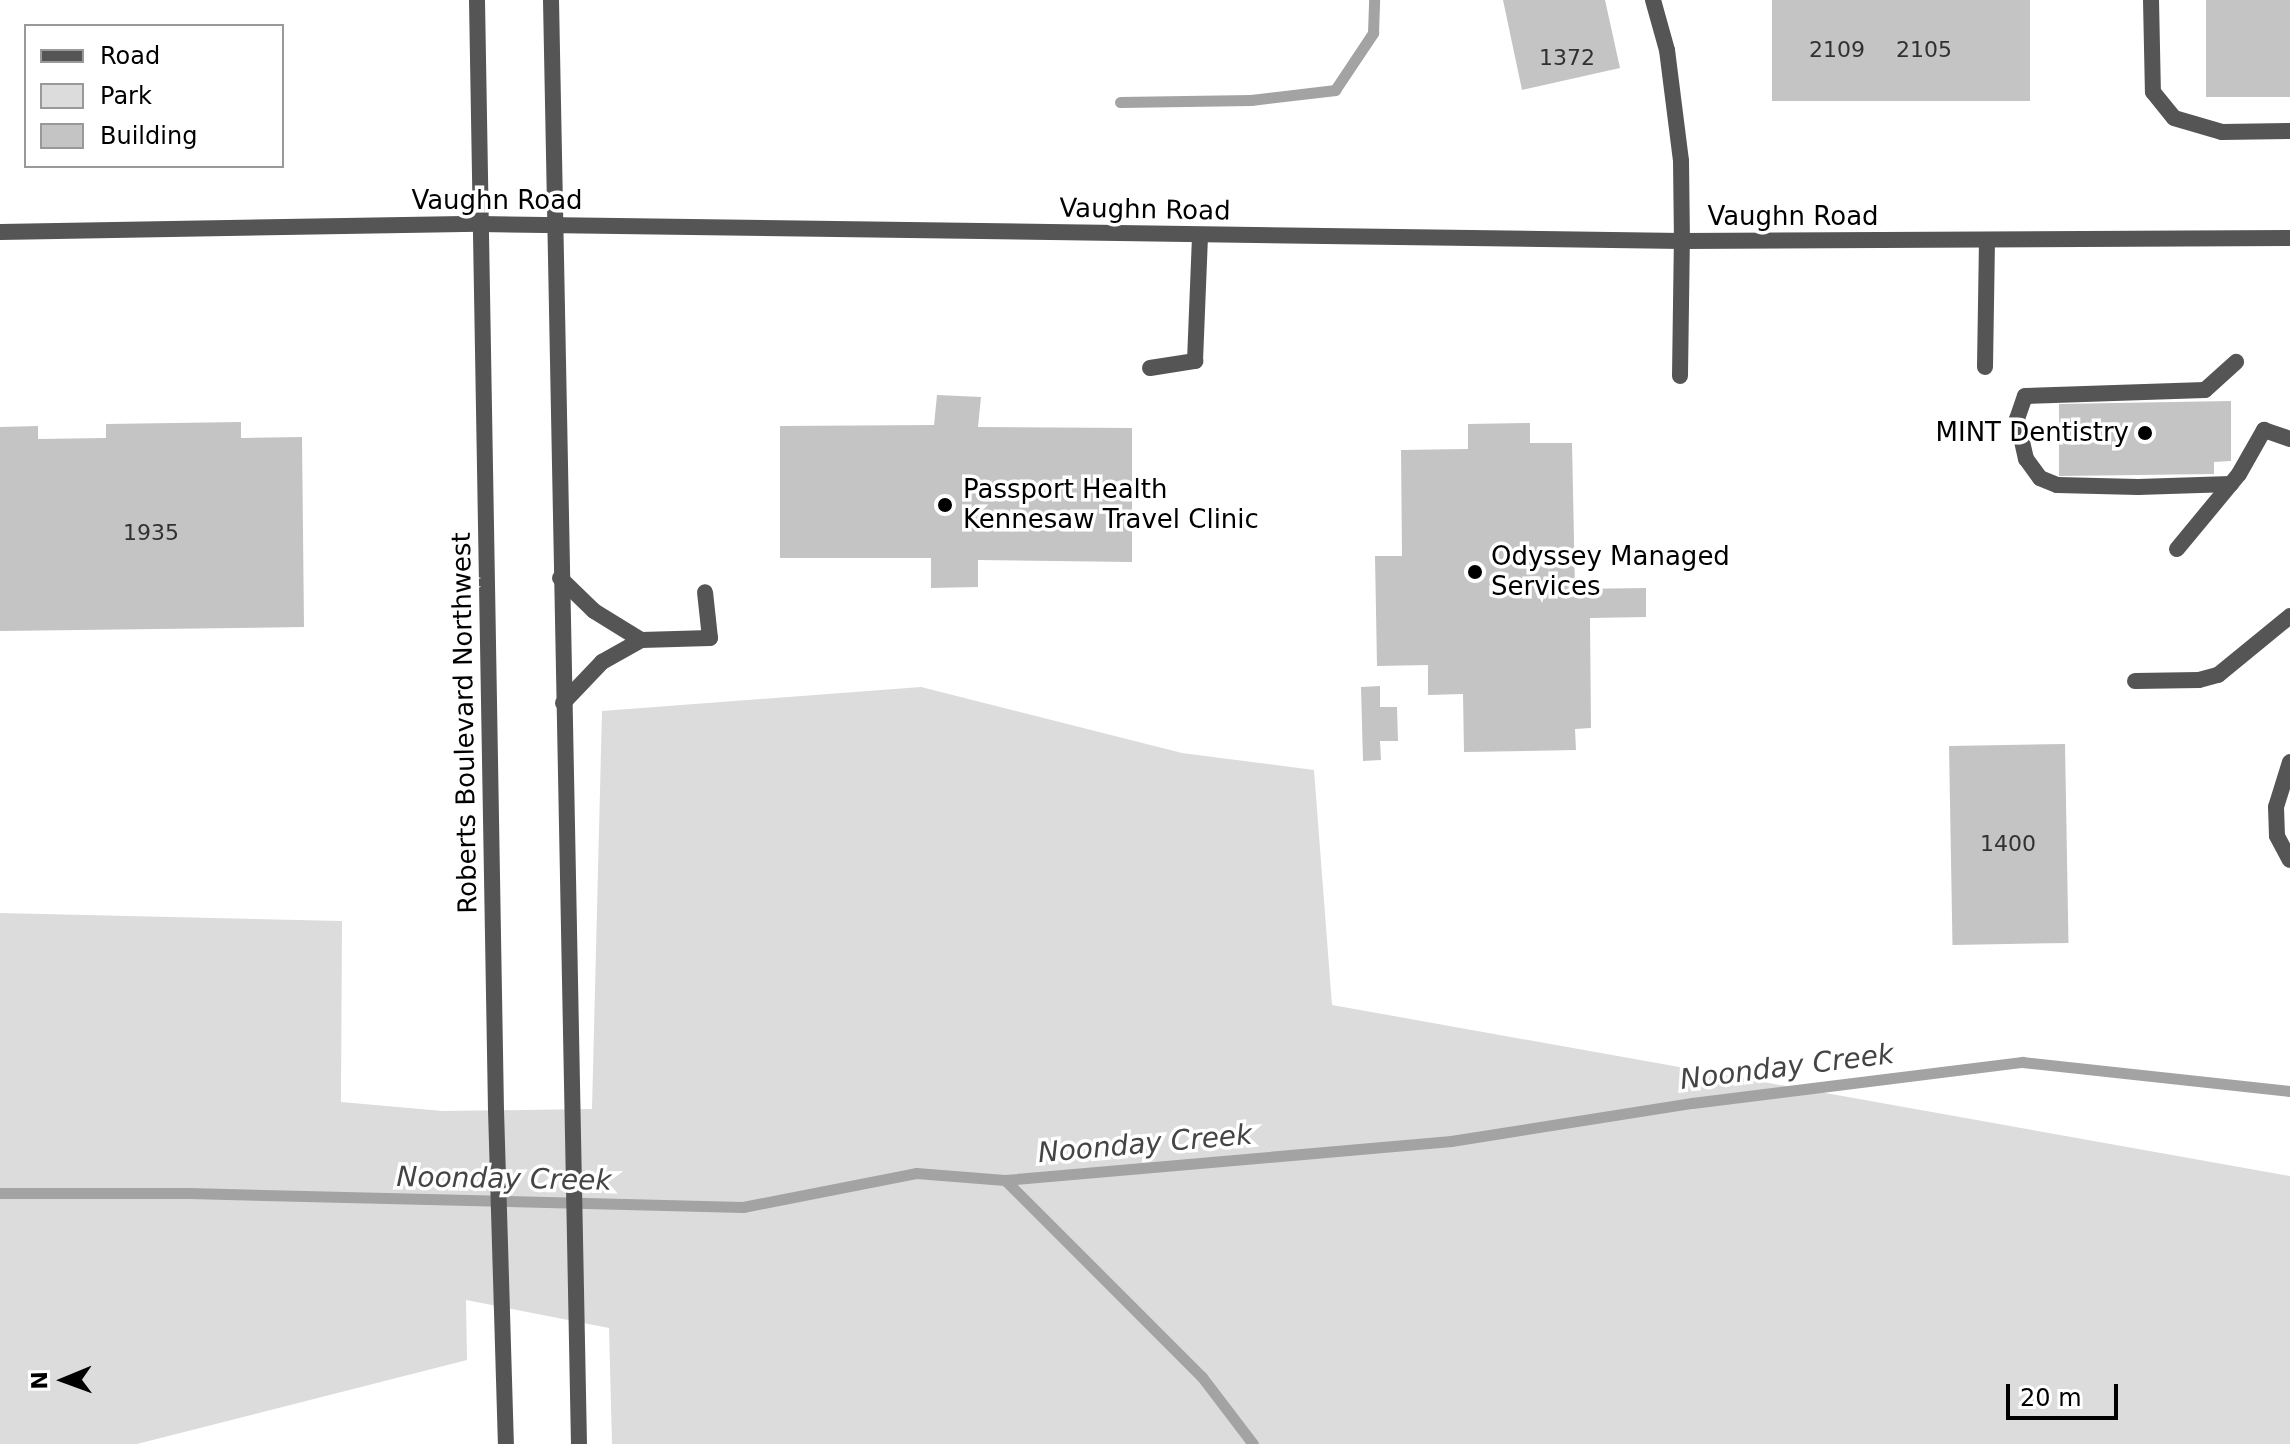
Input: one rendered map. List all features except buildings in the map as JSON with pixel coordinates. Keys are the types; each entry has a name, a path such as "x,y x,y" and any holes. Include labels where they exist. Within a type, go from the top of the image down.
{"street":[{"name":"Roberts Boulevard Northwest","path":"477,0 496,1110 506,1444"},
{"path":"551,0 579,1444"},
{"path":"1653,0 1667,50 1679,147 1682,241 1680,376"},
{"path":"2151,0 2153,92 2174,118 2222,132 2290,131"},
{"name":"Vaughn Road","path":"0,232 479,224 1682,241 2290,238"},
{"path":"1150,368 1195,361 1200,235"},
{"path":"1985,367 1987,240"},
{"path":"2231,484 2138,487 2057,485 2040,478 2026,459 2017,419 2025,396 2205,390 2236,362"},
{"path":"2177,549 2231,484 2264,430 2290,439"},
{"path":"560,578 594,611 641,640"},
{"path":"563,703 602,662 641,640 710,638 705,592"},
{"path":"2135,681 2199,680 2218,675 2290,616"},
{"path":"2290,762 2276,807 2277,836 2290,860"}],"green space":[{"path":"921,687 1182,753 1314,770 1332,1005 2290,1176 2290,1444 612,1444 609,1328 466,1300 467,1360 137,1444 0,1444 0,913 342,921 341,1102 443,1111 592,1109 602,711"}],"waterway":[{"path":"1120,102 1251,100 1335,90 1373,33 1374,0"},
{"name":"Noonday Creek","path":"0,1193 189,1193 743,1207 916,1173 1005,1180 1451,1141 1692,1103 2022,1062 2290,1091"},
{"path":"1005,1180 1202,1377 1253,1444"}],"place":[{"name":"MINT Dentistry","path":"2145,433"},
{"name":"Passport Health Kennesaw Travel Clinic","path":"945,505"},
{"name":"Odyssey Managed Services","path":"1475,572"}]}
